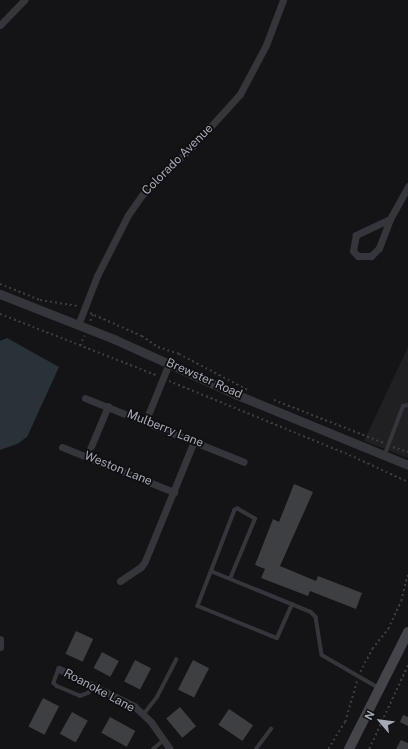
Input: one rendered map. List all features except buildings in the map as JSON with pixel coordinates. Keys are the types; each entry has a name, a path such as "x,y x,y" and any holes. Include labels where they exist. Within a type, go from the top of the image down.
{"main road":[{"path":"349,749 408,632"}],"street":[{"path":"2,21 24,0"},
{"name":"Colorado Avenue","path":"78,325 97,276 132,208 155,182 219,119 249,80 283,0"},
{"path":"390,219 356,235 353,250 358,256 371,256 379,248 390,219 408,186"},
{"name":"Brewster Road","path":"0,294 78,325 408,464"},
{"path":"146,420 169,363"},
{"name":"Mulberry Lane","path":"85,398 146,420 244,462"},
{"path":"87,456 108,406"},
{"path":"120,581 141,568 145,561 194,441"},
{"name":"Weston Lane","path":"62,447 174,492"},
{"path":"0,639 0,647"},
{"name":"Roanoke Lane","path":"59,669 134,706 144,715 170,749"}],"lane":[{"path":"385,455 403,406 408,405"},
{"path":"230,579 255,519 243,511 235,510 211,571 199,607 277,638 292,604"},
{"path":"211,571 292,604 316,617 322,655 380,688"},
{"path":"144,715 157,698 176,660"},
{"path":"59,669 54,683 57,686 80,696 88,693 94,686"},
{"path":"256,749 271,729"},
{"path":"153,749 164,740"}],"path":[{"path":"0,284 40,300 84,309 252,392"},
{"path":"0,314 163,378 354,456 408,482"},
{"path":"270,399 408,452"},
{"path":"328,749 345,722 359,676 372,650 388,629 401,601 408,573"},
{"path":"369,749 408,665"}],"shaded area":[{"path":"7,338 59,367 27,437 17,444 0,450 0,341"},
{"path":"408,347 408,458 364,441"}]}
